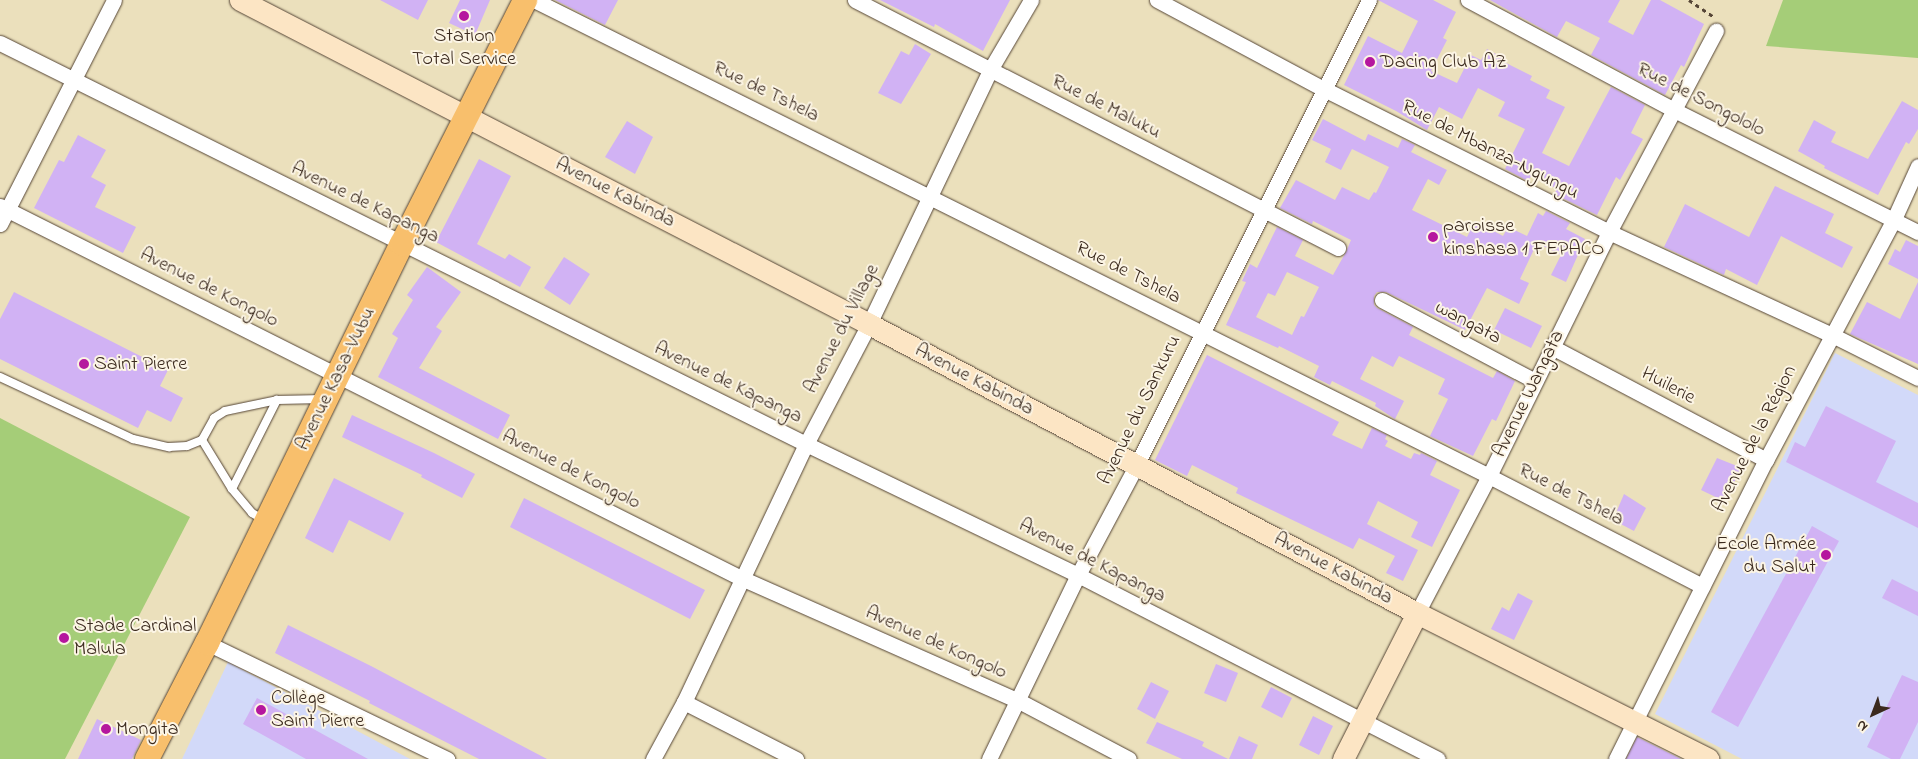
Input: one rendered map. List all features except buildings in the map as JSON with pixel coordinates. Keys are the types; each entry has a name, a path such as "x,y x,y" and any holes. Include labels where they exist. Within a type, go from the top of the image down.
{"main road":[{"name":"Avenue Kasa-Vubu","path":"147,759 207,642 402,244 525,0"}],"street":[{"path":"0,224 4,208 74,80 114,0"},
{"name":"Avenue Kabinda","path":"240,0 869,324 1417,613 1709,759"},
{"name":"Rue de Tshela","path":"534,0 931,196 1489,476 1702,586"},
{"name":"Rue de Maluku","path":"855,0 1338,248"},
{"name":"Avenue du Village","path":"653,759 684,702 806,444 869,324 990,70 1031,0"},
{"name":"Rue de Mbanza-Ngungu","path":"1157,0 1324,89 1609,232 1832,335 1918,378"},
{"name":"Avenue du Sankuru","path":"989,759 1019,701 1078,575 1136,466 1369,0"},
{"name":"Rue de Songololo","path":"1468,0 1674,110 1918,232"},
{"name":"Avenue Wangata","path":"1343,759 1489,476 1609,232 1716,31"},
{"name":"Avenue de Kapanga","path":"0,43 806,444 1078,575 1438,759"},
{"name":"Avenue de la Région","path":"1616,759 1766,460 1894,219 1918,166"},
{"name":"Avenue de Kongolo","path":"4,208 741,578 1019,701 1129,759"},
{"name":"wangata","path":"1382,300 1535,381"},
{"name":"Huilerie","path":"1552,347 1766,460"},
{"path":"207,642 447,759"},
{"path":"684,702 796,759"}],"lane":[{"path":"0,377 133,439 169,447 187,446 202,440 214,418 225,411 277,400 326,398"},
{"path":"232,489 277,400"},
{"path":"202,440 232,489 252,513 266,521"}],"path":[{"path":"1689,0 1714,16 1716,31"}],"shaded area":[{"name":"Ecole Armée du Salut","path":"1835,353 1918,395 1918,759 1742,759 1655,714"},
{"name":"Collège Saint Pierre","path":"228,662 410,759 182,759"}],"green space":[{"path":"1783,0 1918,0 1918,58 1766,46"},
{"name":"Stade Cardinal Malula","path":"0,418 190,517 65,759 0,759"}],"place":[{"name":"Station Total Service","path":"464,16"},
{"name":"Dacing Club AZ","path":"1370,62"},
{"name":"paroisse kinshasa 1 FEPACO","path":"1433,237"},
{"name":"Saint Pierre","path":"84,364"},
{"name":"Ecole Armée du Salut","path":"1826,555"},
{"name":"Stade Cardinal Malula","path":"64,638"},
{"name":"Collège Saint Pierre","path":"261,710"},
{"name":"Mongita","path":"106,729"}]}
